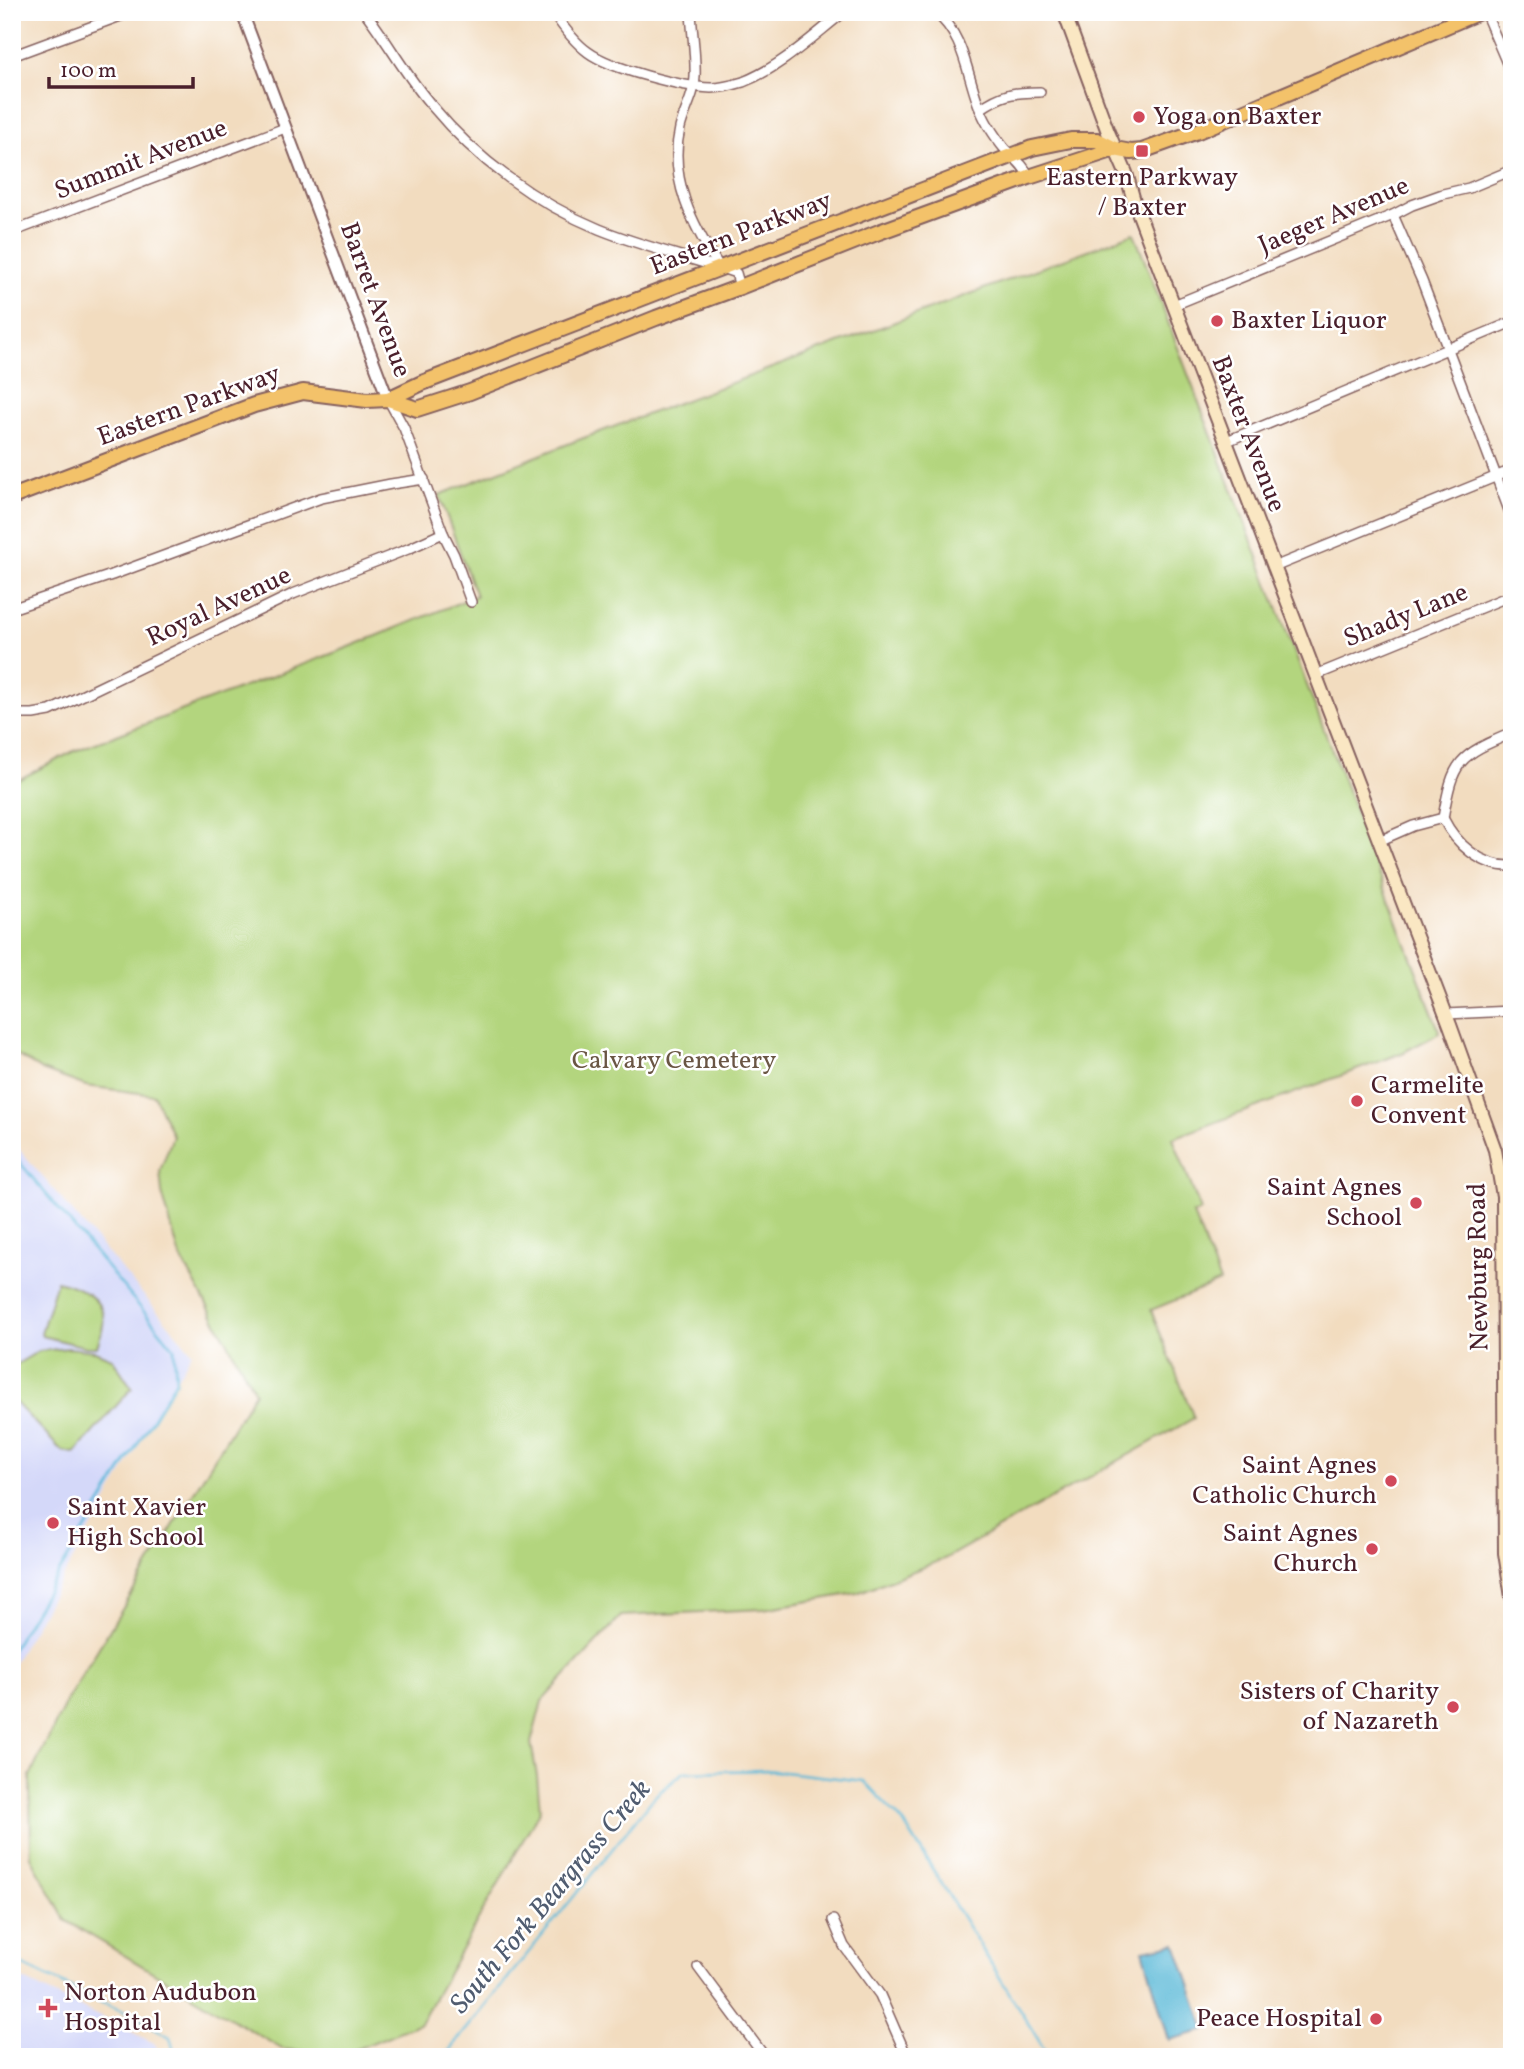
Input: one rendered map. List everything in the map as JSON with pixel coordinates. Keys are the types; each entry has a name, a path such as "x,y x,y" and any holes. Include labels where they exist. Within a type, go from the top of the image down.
{"main road":[{"name":"Baxter Avenue","path":"1064,12 1316,675"},
{"name":"Eastern Parkway","path":"388,400 422,383 1032,148 1071,140 1097,140 1115,149 1134,153 1198,131 1479,12"},
{"name":"Eastern Parkway","path":"12,497 288,394 317,392 367,400 388,400 417,408 470,392 879,232 1029,177 1115,149"},
{"name":"Newburg Road","path":"1316,675 1446,1014 1495,1150 1507,1193 1505,1553 1512,1597"}],"street":[{"path":"12,56 131,12"},
{"name":"Barret Avenue","path":"242,12 388,400 404,428 471,602"},
{"path":"365,12 432,107 503,173 550,204 599,229 736,273 740,287"},
{"path":"553,12 575,41 601,60 631,71 694,86 720,87 742,82 765,72 844,12"},
{"path":"691,12 695,77 681,125 676,160 681,191 688,209 720,268"},
{"path":"935,12 957,38 980,109 996,137 1024,166 1029,177"},
{"path":"1485,12 1512,75"},
{"path":"980,109 1009,93 1040,92"},
{"name":"Summit Avenue","path":"12,232 285,128"},
{"name":"Jaeger Avenue","path":"1174,305 1412,205 1469,188 1512,170"},
{"path":"1393,215 1422,281 1512,518"},
{"path":"1227,441 1512,322"},
{"path":"1274,567 1512,470"},
{"path":"14,608 321,499 424,479"},
{"name":"Royal Avenue","path":"12,714 33,715 50,711 293,594 443,533"},
{"name":"Shady Lane","path":"1316,675 1512,595"},
{"path":"1512,733 1474,750 1460,763 1449,786 1443,818 1448,829 1475,855 1499,865 1512,866"},
{"path":"1379,841 1413,826 1443,818"},
{"path":"1446,1014 1512,1011"},
{"path":"833,1920 844,1946 880,1995 907,2057"},
{"path":"698,1966 765,2057"}],"shaded area":[{"name":"Saint Xavier High School","path":"12,1141 192,1352 12,1666"},
{"name":"Norton Audubon Hospital","path":"12,1974 154,2043 163,2057 12,2057"}],"green space":[{"name":"Calvary Cemetery","path":"1134,233 1440,1033 1402,1053 1173,1138 1201,1211 1193,1214 1220,1282 1151,1310 1194,1418 944,1559 857,1593 763,1609 621,1616 542,1701 531,1743 540,1810 420,2023 343,2055 282,2049 65,1920 31,1857 30,1776 68,1698 255,1392 179,1254 162,1193 160,1171 173,1136 154,1095 86,1086 42,1070 12,1052 12,783 72,752 476,596 439,495 573,442"},
{"path":"57,1281 82,1290 96,1301 103,1316 97,1347 86,1347 42,1336"},
{"path":"69,1348 95,1351 112,1358 132,1388 75,1453 62,1451 12,1399 12,1367 39,1351"}],"water":[{"path":"1176,1944 1206,2030 1169,2040 1143,1950"}],"waterway":[{"name":"South Fork Beargrass Creek","path":"12,1153 174,1348 176,1381 12,1649"},
{"name":"South Fork Beargrass Creek","path":"444,2057 656,1795 684,1772 766,1770 864,1781 904,1823 1049,2057"},
{"name":"South Fork Beargrass Creek","path":"12,1960 133,2015 170,2037 178,2057"}],"place":[{"name":"Yoga on Baxter","path":"1139,117"},
{"name":"Eastern Parkway / Baxter","path":"1142,151"},
{"name":"Baxter Liquor","path":"1217,321"},
{"name":"Carmelite Convent","path":"1357,1101"},
{"name":"Saint Agnes School","path":"1416,1203"},
{"name":"Saint Agnes Catholic Church","path":"1391,1481"},
{"name":"Saint Xavier High School","path":"53,1523"},
{"name":"Saint Agnes Church","path":"1372,1549"},
{"name":"Sisters of Charity of Nazareth","path":"1453,1707"},
{"name":"Norton Audubon Hospital","path":"48,2008"},
{"name":"Peace Hospital","path":"1376,2019"}]}
